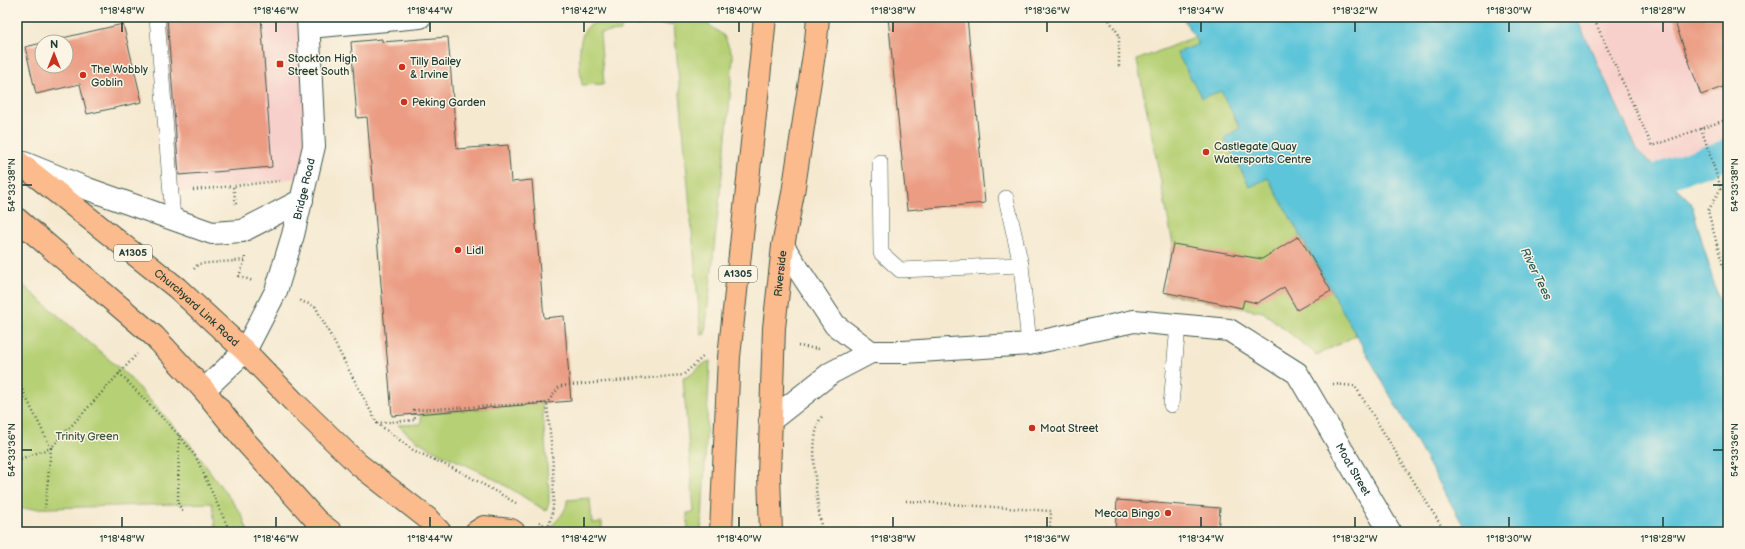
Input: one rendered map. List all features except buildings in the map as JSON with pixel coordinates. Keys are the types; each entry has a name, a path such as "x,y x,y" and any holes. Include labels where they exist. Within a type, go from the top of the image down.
{"main road":[{"name":"A1305","path":"721,532 729,357 760,68 764,17"},
{"name":"Riverside","path":"771,532 769,475 774,328 783,246 798,163 816,41 818,17"},
{"name":"Churchyard Link Road","path":"17,160 177,288 246,351"},
{"path":"17,219 154,336 204,390 244,440 317,521 331,532"},
{"name":"A1305","path":"246,351 294,402 358,464 427,518 440,532"},
{"path":"476,532 484,527 511,530 514,532"}],"street":[{"path":"308,22 420,17"},
{"name":"Bridge Road","path":"204,390 246,351 276,291 302,200 314,146 308,22"},
{"path":"17,160 88,189 212,233 242,231 302,200"},
{"path":"783,246 835,325 871,352"},
{"name":"Moat Street","path":"770,421 831,373 871,352 904,352 1030,344 1134,321 1229,330 1297,373 1390,532"}],"lane":[{"path":"157,17 173,218"},
{"path":"880,162 881,253 900,270 1021,265"},
{"path":"1006,198 1021,265 1030,344"},
{"path":"1171,405 1178,325"}],"path":[{"path":"1107,17 1119,35 1118,69"},
{"path":"1593,17 1652,146 1728,119"},
{"path":"1701,128 1721,188"},
{"path":"1728,185 1721,188 1708,211 1728,286"},
{"path":"170,193 233,186"},
{"path":"246,260 239,276 314,306 377,423 413,450 463,473 517,504"},
{"path":"17,460 51,448 119,373 179,435 196,457 230,532"},
{"path":"1297,373 1326,383 1355,386 1445,532"},
{"path":"534,517 548,527 551,522 555,500 547,403 560,386 683,375"},
{"path":"17,379 51,448 45,508"},
{"path":"377,423 415,420 414,410 547,403"},
{"path":"816,428 813,461 822,532"},
{"path":"179,435 178,504 184,513"},
{"path":"906,501 1051,511 1050,532"},
{"path":"536,527 539,522"}],"shaded area":[{"path":"157,17 302,17 307,177 170,193"},
{"path":"1576,17 1728,17 1728,153 1665,175 1638,151"}],"green space":[{"path":"653,17 700,18 724,36 733,56 729,110 705,334 701,335 674,24 621,26 621,31 600,33 604,84 582,85 580,45 582,37 589,26 610,20"},
{"name":"Castlegate Quay Watersports Centre","path":"1194,37 1357,335 1317,355 1263,312 1163,293 1173,244 1137,60"},
{"name":"Trinity Green","path":"17,280 127,375 189,443 242,515 248,532 216,532 212,503 17,509"},
{"path":"710,361 702,523 700,532 688,532 687,513 694,512 683,378 687,377"},
{"path":"542,403 549,490 549,503 546,511 491,477 417,441 398,425 421,424 421,414"},
{"path":"590,498 592,523 602,522 602,532 552,532 549,529 564,512 567,500"}],"water":[{"name":"River Tees","path":"1182,17 1576,17 1638,151 1691,202 1728,333 1728,532 1467,532 1268,178 1250,187 1224,138 1240,128 1221,91 1202,98 1177,53 1199,44"}],"waterway":[{"path":"1631,197 1665,175 1728,154"}],"place":[{"name":"Stockton High Street South","path":"280,64"},
{"name":"Tilly Bailey & Irvine","path":"402,67"},
{"name":"The Wobbly Goblin","path":"83,75"},
{"name":"Peking Garden","path":"404,102"},
{"name":"Castlegate Quay Watersports Centre","path":"1206,152"},
{"name":"Lidl","path":"458,250"},
{"name":"Moat Street","path":"1032,428"},
{"name":"Mecca Bingo","path":"1168,513"}]}
